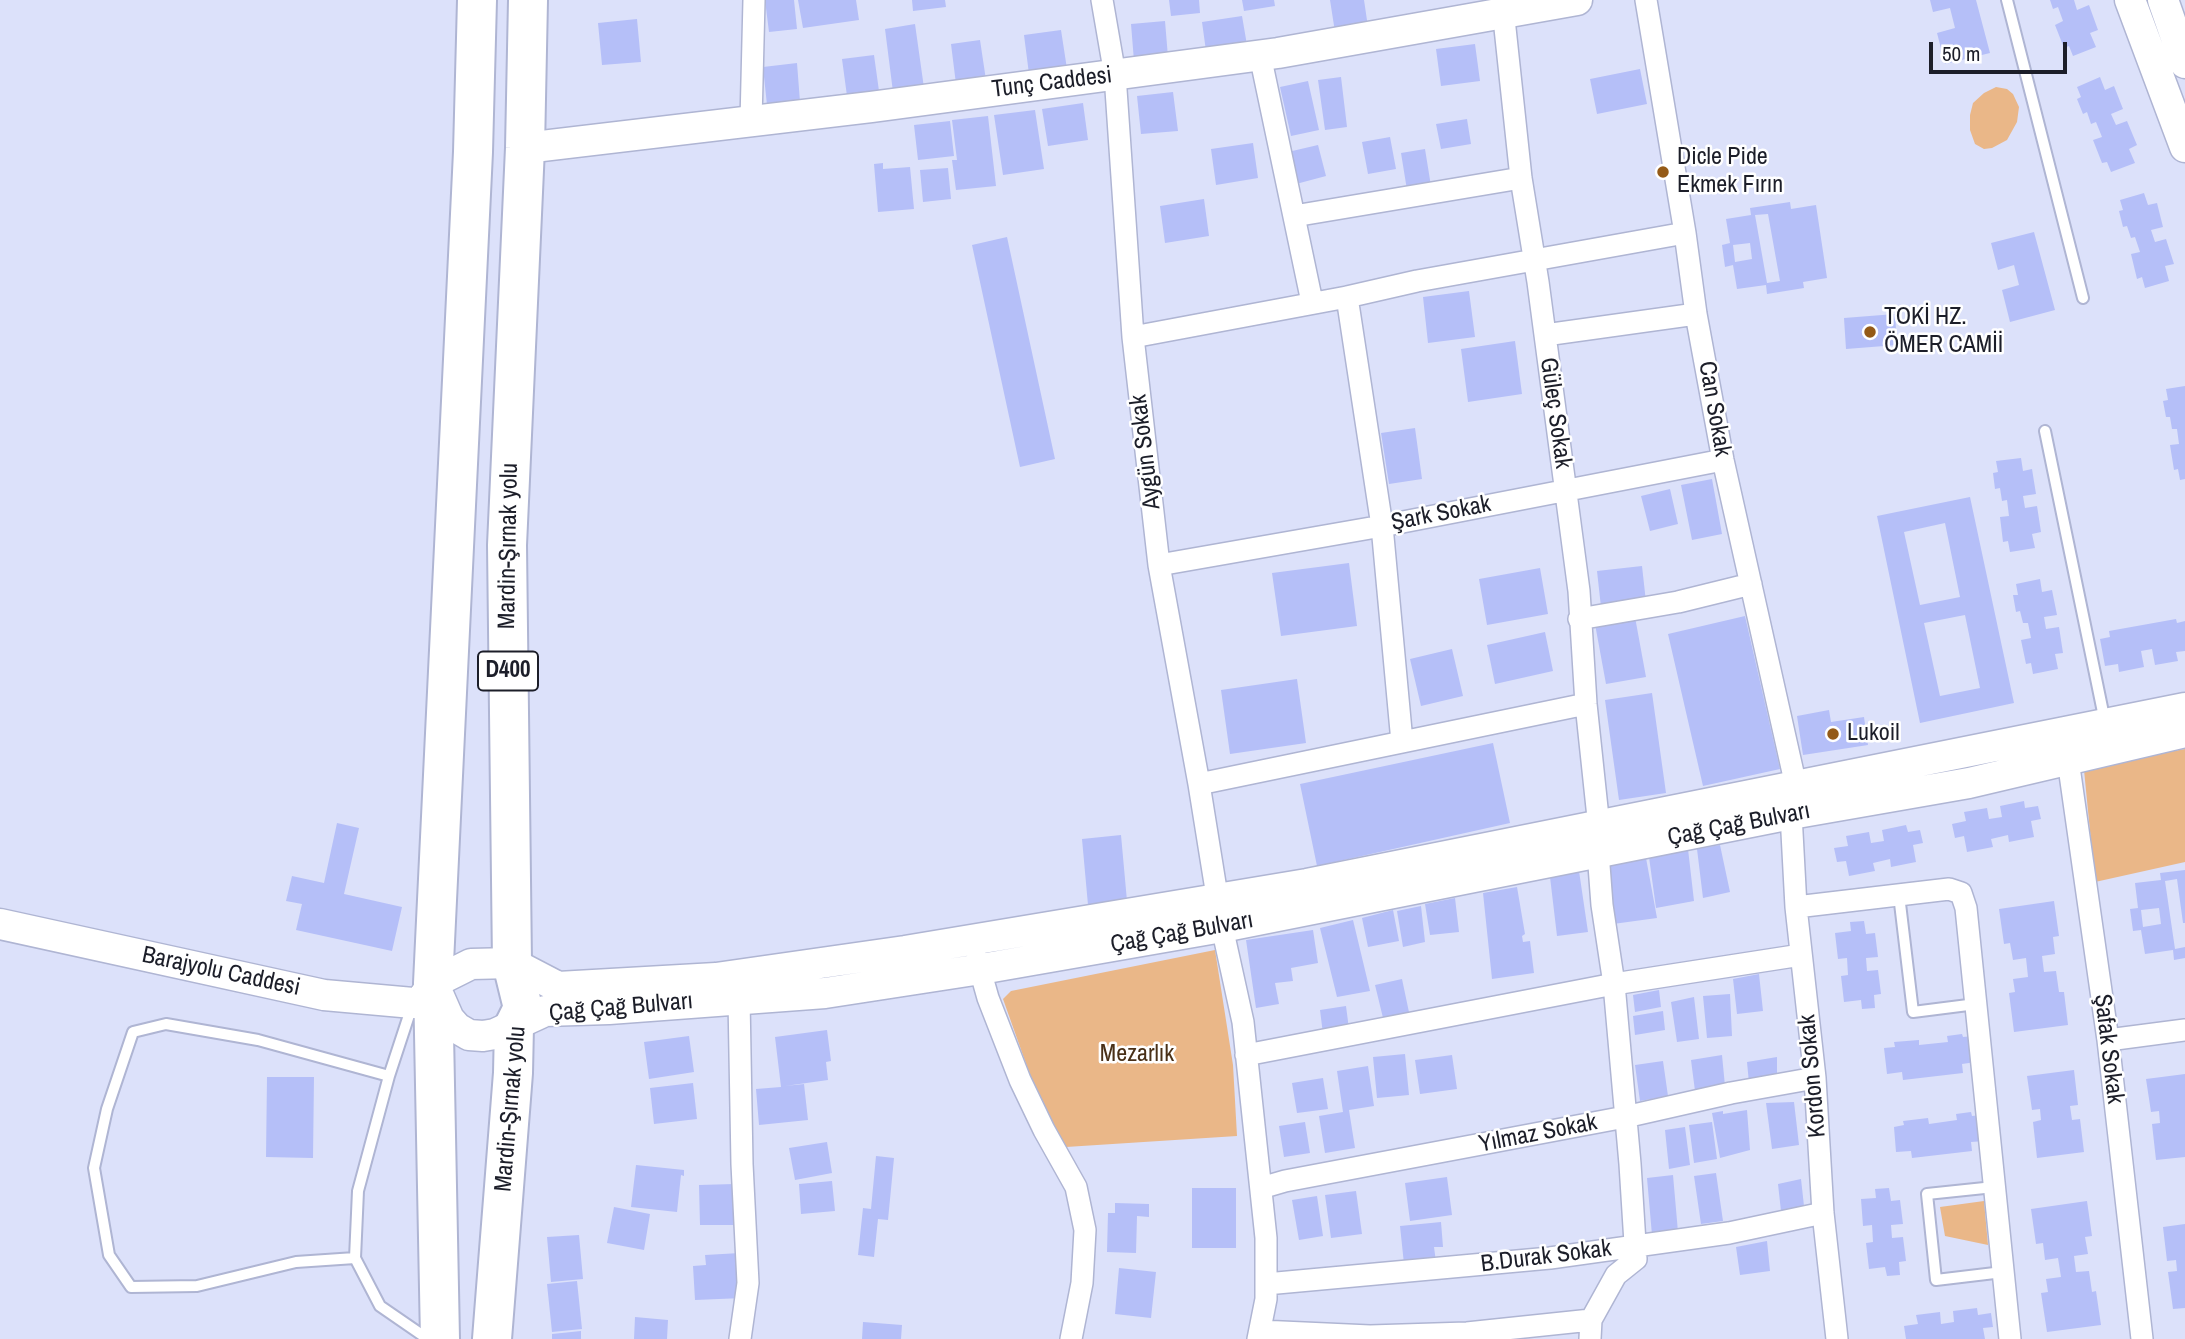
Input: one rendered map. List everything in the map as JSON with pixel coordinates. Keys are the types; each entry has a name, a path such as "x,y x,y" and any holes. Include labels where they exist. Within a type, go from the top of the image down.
{"highway":[{"path":"440,1339 423,993 473,152 477,0"},
{"name":"Mardin-Şırnak yolu","path":"492,1339 513,1073 514,1026 523,1008 512,963 507,545 525,148 528,0"}],"main road":[{"name":"Tunç Caddesi","path":"525,148 1261,55 1503,7 1577,0"},
{"path":"2130,0 2185,147"},
{"path":"2163,0 2185,63"},
{"name":"Çağ Çağ Bulvarı","path":"1219,914 970,940 716,978 558,988 512,963 471,964 423,993 457,1028 469,1035 482,1036 495,1034 545,1011 609,1009 825,993 981,969 1219,914 1794,800 2185,708"},
{"name":"Çağ Çağ Bulvarı","path":"1794,800 1969,783 2185,732"},
{"name":"Barajyolu Caddesi","path":"0,924 324,995 423,993"}],"street":[{"path":"751,121 754,0"},
{"name":"Aygün Sokak","path":"1102,0 1115,75 1133,337 1159,565 1199,784 1219,914 1243,1022 1266,1238 1266,1299 1259,1335"},
{"name":"Can Sokak","path":"1646,0 1696,314 1723,460 1794,800"},
{"name":"Güleç Sokak","path":"1503,7 1521,178 1579,591 1602,905 1614,984 1635,1246"},
{"path":"1261,55 1312,302"},
{"path":"1294,216 1521,178"},
{"path":"1133,337 1417,281 1685,233"},
{"path":"1346,297 1382,526 1402,742"},
{"path":"1545,335 1696,314"},
{"name":"Şark Sokak","path":"1159,565 1382,526 1723,460"},
{"path":"1579,619 1678,602 1751,584"},
{"path":"1199,784 1586,704"},
{"name":"Şafak Sokak","path":"2068,760 2108,1040 2143,1339"},
{"name":"Kordon Sokak","path":"1794,800 1796,907 1815,1078 1823,1213 1837,1339"},
{"path":"1796,907 1949,889 1961,893 1966,908 2010,1339"},
{"path":"970,940 988,998 1020,1080 1076,1187 1085,1230 1082,1283 1071,1339"},
{"path":"1246,1055 1614,984 1801,955"},
{"path":"739,999 742,1164 748,1283 740,1339"},
{"path":"2108,1040 2185,1030"},
{"name":"Yılmaz Sokak","path":"1261,1188 1285,1181 1625,1118 1731,1093 1815,1078"},
{"name":"B.Durak Sokak","path":"1266,1284 1550,1258 1728,1233 1823,1213"},
{"path":"1259,1335 1370,1336 1590,1329 1616,1275 1636,1259 1635,1246"}],"lane":[{"path":"2007,0 2083,298"},
{"path":"2045,431 2106,725"},
{"path":"1899,895 1913,1012 1976,1004"},
{"path":"423,993 389,1076 358,1191 355,1258 380,1306 428,1339"},
{"path":"355,1258 296,1262 197,1286 131,1287 109,1255 94,1168 107,1109 133,1032 166,1024 258,1040 389,1076"},
{"path":"1994,1187 1927,1194 1928,1206 1936,1280 2003,1272"}],"green space":[{"path":"1996,87 2007,89 2013,94 2019,107 2017,122 2007,140 1984,149 1975,144 1970,130 1970,115 1973,103"},
{"path":"2185,749 2185,862 2095,882 2084,770 2094,765"},
{"name":"Mezarlık","path":"1215,950 1233,1065 1237,1136 1066,1147 1040,1103 1003,999 1011,991"},
{"path":"1984,1201 1988,1245 1945,1236 1940,1207"}],"building":[{"path":"765,0 794,0 797,29 769,32"},
{"path":"798,0 856,0 859,20 803,28"},
{"path":"912,0 945,0 946,7 913,11"},
{"path":"1169,0 1199,0 1200,13 1171,16"},
{"path":"1242,0 1274,0 1275,6 1244,11"},
{"path":"1330,0 1364,0 1368,27 1335,32"},
{"path":"1930,0 1976,0 1990,53 1945,64 1937,33 1955,28 1950,8 1933,12"},
{"path":"2050,0 2074,0 2077,10 2089,5 2098,30 2090,33 2096,47 2073,56 2069,46 2064,48 2055,25 2063,21 2058,7 2053,9"},
{"path":"1242,16 1247,45 1206,51 1202,22"},
{"path":"637,19 641,62 602,65 598,23"},
{"path":"1165,21 1168,57 1134,61 1131,24"},
{"path":"915,24 924,88 893,92 885,29"},
{"path":"1061,30 1067,69 1029,74 1024,35"},
{"path":"980,40 986,80 956,84 951,44"},
{"path":"1475,44 1480,81 1441,86 1436,49"},
{"path":"874,55 879,91 847,96 842,59"},
{"path":"797,63 800,102 767,105 763,67"},
{"path":"1640,69 1647,104 1597,114 1590,79"},
{"path":"1341,77 1347,127 1325,130 1318,80"},
{"path":"2100,77 2105,90 2114,86 2123,109 2111,114 2116,125 2127,121 2137,145 2129,149 2135,163 2111,172 2107,162 2102,163 2093,140 2102,137 2096,122 2091,124 2087,112 2083,114 2077,99 2081,97 2077,87"},
{"path":"1308,81 1319,130 1291,136 1280,87"},
{"path":"1173,92 1178,131 1141,134 1137,96"},
{"path":"1083,103 1088,140 1048,146 1042,109"},
{"path":"1035,110 1044,169 1003,175 994,115"},
{"path":"988,116 996,186 956,190 952,160 957,160 952,120"},
{"path":"1467,119 1471,144 1441,149 1436,124"},
{"path":"950,121 954,156 918,160 914,125"},
{"path":"1390,137 1396,169 1368,174 1362,142"},
{"path":"1253,143 1258,178 1216,185 1211,149"},
{"path":"1318,145 1326,176 1296,184 1288,152"},
{"path":"1425,149 1431,186 1407,190 1401,153"},
{"path":"883,163 883,169 910,167 914,209 878,212 874,164"},
{"path":"948,168 951,199 923,202 920,170"},
{"path":"2144,193 2148,205 2157,203 2163,227 2151,230 2155,242 2166,239 2174,264 2165,266 2169,281 2145,288 2142,277 2137,279 2131,254 2140,252 2135,237 2131,238 2127,226 2123,227 2119,211 2123,210 2120,200"},
{"path":"1204,199 1209,236 1165,243 1160,206"},
{"path":"1790,202 1791,209 1816,205 1827,278 1803,282 1804,288 1767,294 1766,285 1737,289 1733,265 1725,267 1722,245 1730,243 1726,219 1751,215 1750,208","holes":["1768,214 1780,281 1767,283 1755,215","1750,243 1752,259 1735,262 1733,245"]},
{"path":"2034,232 2055,310 2010,322 2002,290 2019,285 2014,265 1998,270 1991,243"},
{"path":"1007,237 1055,459 1020,467 972,245"},
{"path":"1469,291 1475,337 1428,343 1423,297"},
{"name":"TOKİ HZ. ÖMER CAMİİ","path":"1895,314 1897,345 1846,349 1844,318"},
{"path":"1515,341 1522,394 1468,402 1461,349"},
{"path":"2185,386 2185,479 2180,480 2178,469 2174,470 2170,445 2179,444 2177,429 2172,429 2170,417 2166,417 2163,401 2168,400 2166,389"},
{"path":"1415,428 1422,479 1389,484 1381,433"},
{"path":"2021,458 2023,471 2032,469 2036,494 2023,496 2025,508 2037,506 2041,532 2032,534 2035,548 2010,552 2008,541 2003,542 2000,517 2009,516 2007,500 2002,501 2000,488 1995,489 1993,473 1998,472 1996,461"},
{"path":"1712,479 1722,534 1692,540 1681,485"},
{"path":"1670,489 1678,524 1650,531 1641,496"},
{"path":"1970,497 2014,703 1920,723 1877,516","holes":["1945,523 1960,597 1920,605 1904,532","1965,615 1980,688 1940,696 1924,623"]},
{"path":"1349,563 1357,626 1281,636 1272,573"},
{"path":"1642,566 1646,602 1601,607 1597,571"},
{"path":"1540,568 1548,614 1487,625 1479,579"},
{"path":"2040,579 2042,592 2052,590 2057,615 2044,617 2046,629 2059,627 2063,653 2055,654 2058,669 2033,674 2031,663 2026,664 2021,640 2031,638 2028,623 2023,623 2020,611 2016,612 2013,595 2018,595 2016,584"},
{"path":"1745,616 1780,769 1703,786 1668,634"},
{"path":"1635,617 1646,677 1606,684 1595,624"},
{"path":"2176,619 2177,623 2185,621 2185,651 2176,652 2178,661 2155,665 2152,649 2141,651 2144,667 2119,672 2118,664 2105,666 2100,639 2110,637 2109,631"},
{"path":"1545,632 1553,671 1495,684 1487,645"},
{"path":"1452,649 1463,696 1421,706 1410,659"},
{"path":"1297,679 1306,743 1230,754 1221,690"},
{"path":"1652,693 1666,793 1619,800 1605,700"},
{"path":"1829,710 1831,722 1864,717 1868,745 1803,755 1797,716"},
{"path":"1493,743 1510,823 1317,866 1300,784"},
{"path":"2024,801 2025,808 2038,806 2041,819 2031,821 2034,837 2009,842 2008,835 1991,839 1993,847 1967,852 1964,836 1955,838 1952,824 1966,821 1964,812 1987,808 1989,819 2002,817 2000,806"},
{"path":"337,823 359,828 344,894 402,907 392,951 296,930 302,904 286,901 292,876 324,883"},
{"path":"1906,825 1908,832 1920,830 1923,843 1913,845 1916,862 1891,867 1890,859 1873,863 1875,871 1849,876 1846,861 1837,862 1834,848 1848,846 1846,836 1869,832 1871,843 1884,841 1882,830"},
{"path":"1121,835 1127,901 1088,905 1082,839"},
{"path":"1720,845 1730,892 1703,898 1697,849"},
{"path":"1688,849 1694,901 1656,908 1649,857"},
{"path":"1646,858 1657,918 1613,924 1603,866"},
{"path":"2185,870 2185,923 2177,879 2165,881 2175,949 2185,947 2185,958 2174,960 2173,950 2145,954 2141,930 2133,931 2130,909 2138,908 2135,883 2161,880 2160,873","holes":["2159,908 2161,924 2143,927 2141,910"]},
{"path":"1579,871 1588,932 1557,936 1550,877"},
{"path":"1517,887 1525,934 1522,936 1523,942 1530,941 1534,973 1492,979 1483,893"},
{"path":"1455,898 1459,932 1430,935 1425,904"},
{"path":"2054,901 2059,936 2053,937 2055,954 2042,956 2044,972 2056,971 2059,992 2064,992 2068,1025 2014,1032 2009,993 2015,992 2013,979 2028,977 2026,958 2013,960 2010,943 2004,944 1999,909"},
{"path":"1421,906 1425,942 1403,947 1397,911"},
{"path":"1393,910 1399,941 1368,947 1362,918"},
{"path":"1353,920 1370,991 1337,997 1320,928"},
{"path":"1864,921 1866,934 1875,933 1878,957 1866,958 1867,971 1878,970 1881,994 1874,995 1875,1008 1862,1009 1861,1000 1844,1002 1841,976 1848,975 1847,958 1838,959 1835,933 1851,931 1850,922"},
{"path":"1313,930 1318,963 1291,968 1293,981 1275,983 1279,1004 1256,1008 1246,940"},
{"path":"1759,974 1763,1011 1737,1014 1733,979"},
{"path":"1402,979 1410,1017 1384,1022 1375,985"},
{"path":"1659,990 1661,1007 1635,1012 1633,995"},
{"path":"1730,994 1732,1036 1707,1038 1703,996"},
{"path":"1694,997 1699,1039 1677,1042 1671,1002"},
{"path":"1346,1006 1349,1029 1323,1034 1320,1010"},
{"path":"1663,1011 1665,1030 1635,1035 1633,1016"},
{"path":"827,1030 831,1061 826,1062 828,1080 785,1086 804,1084 808,1120 759,1125 756,1089 781,1087 775,1037"},
{"path":"1962,1034 1963,1037 1973,1036 1976,1062 1962,1064 1963,1073 1903,1080 1902,1072 1887,1074 1884,1048 1895,1047 1894,1042 1919,1040 1919,1045 1948,1042 1947,1036"},
{"path":"689,1036 694,1072 649,1079 644,1042"},
{"path":"1405,1054 1409,1095 1377,1098 1373,1057"},
{"path":"1452,1055 1457,1089 1420,1094 1415,1060"},
{"path":"1722,1055 1725,1086 1695,1091 1691,1060"},
{"path":"1777,1057 1777,1079 1749,1083 1747,1062"},
{"path":"1663,1061 1668,1096 1640,1101 1635,1065"},
{"path":"1368,1066 1374,1106 1349,1110 1355,1148 1325,1153 1319,1116 1343,1112 1337,1071"},
{"path":"2074,1070 2078,1105 2070,1106 2072,1120 2080,1119 2084,1152 2037,1158 2033,1122 2041,1120 2040,1109 2032,1110 2027,1076"},
{"path":"2185,1074 2185,1157 2156,1160 2152,1124 2160,1123 2159,1111 2151,1112 2146,1079"},
{"path":"267,1077 314,1077 313,1158 266,1157"},
{"path":"1323,1078 1328,1109 1297,1113 1292,1083"},
{"path":"693,1083 697,1119 654,1124 650,1088"},
{"path":"1794,1102 1799,1145 1772,1149 1766,1103"},
{"path":"1747,1110 1750,1150 1720,1158 1712,1113"},
{"path":"1971,1112 1972,1116 1982,1115 1985,1141 1971,1142 1972,1151 1912,1158 1911,1151 1896,1152 1894,1127 1904,1125 1903,1121 1928,1118 1929,1124 1957,1120 1956,1114"},
{"path":"1305,1122 1310,1153 1284,1157 1279,1126"},
{"path":"1712,1122 1717,1159 1694,1163 1689,1125"},
{"path":"1685,1127 1690,1165 1669,1169 1665,1130"},
{"path":"827,1142 832,1173 795,1180 789,1148"},
{"path":"876,1156 894,1158 888,1220 878,1219 874,1257 858,1255 863,1208 871,1209"},
{"path":"636,1165 684,1170 684,1176 681,1175 677,1212 631,1207"},
{"path":"1716,1173 1723,1221 1701,1224 1694,1176"},
{"path":"1673,1175 1678,1232 1652,1235 1647,1178"},
{"path":"1447,1177 1452,1215 1410,1221 1405,1183"},
{"path":"1801,1179 1805,1215 1782,1220 1778,1184"},
{"path":"832,1181 835,1211 801,1214 799,1184"},
{"path":"734,1184 735,1225 700,1225 699,1185"},
{"path":"1192,1188 1236,1188 1236,1248 1192,1248"},
{"path":"1889,1188 1891,1201 1900,1200 1903,1224 1891,1225 1892,1238 1903,1237 1906,1261 1899,1262 1900,1275 1887,1276 1885,1267 1869,1269 1866,1243 1873,1242 1872,1225 1863,1226 1861,1199 1876,1198 1875,1189"},
{"path":"1356,1191 1362,1234 1331,1238 1325,1195"},
{"path":"1317,1196 1323,1236 1299,1240 1292,1200"},
{"path":"2087,1201 2092,1236 2085,1237 2088,1254 2074,1256 2076,1272 2089,1271 2092,1292 2096,1291 2101,1325 2047,1332 2041,1293 2048,1292 2046,1279 2061,1277 2058,1258 2045,1260 2043,1243 2036,1244 2031,1209"},
{"path":"1115,1203 1149,1204 1149,1217 1137,1216 1136,1253 1107,1252 1108,1213 1115,1213"},
{"path":"614,1207 650,1214 644,1250 607,1243"},
{"path":"1441,1222 1443,1247 1434,1247 1436,1262 1404,1264 1400,1226"},
{"path":"2185,1224 2185,1308 2173,1309 2168,1272 2177,1271 2176,1260 2167,1261 2163,1227"},
{"path":"579,1235 583,1279 551,1282 547,1237"},
{"path":"1767,1241 1770,1271 1740,1275 1736,1247"},
{"path":"740,1253 743,1298 695,1300 693,1266 706,1265 705,1255"},
{"path":"1119,1268 1156,1272 1151,1318 1115,1314"},
{"path":"577,1281 582,1329 552,1332 547,1284"},
{"path":"1977,1308 1978,1315 1991,1313 1993,1327 1983,1328 1985,1339 1906,1339 1904,1326 1918,1324 1916,1315 1940,1312 1941,1324 1954,1322 1953,1311"},
{"path":"635,1317 668,1320 667,1339 634,1339"},
{"path":"863,1322 902,1325 901,1339 862,1339"},
{"path":"581,1331 581,1339 552,1339 552,1334"}],"place":[{"name":"Dicle Pide Ekmek Fırın","path":"1663,172"},
{"name":"TOKİ HZ. ÖMER CAMİİ","path":"1870,332"},
{"name":"Lukoil","path":"1833,734"}]}
